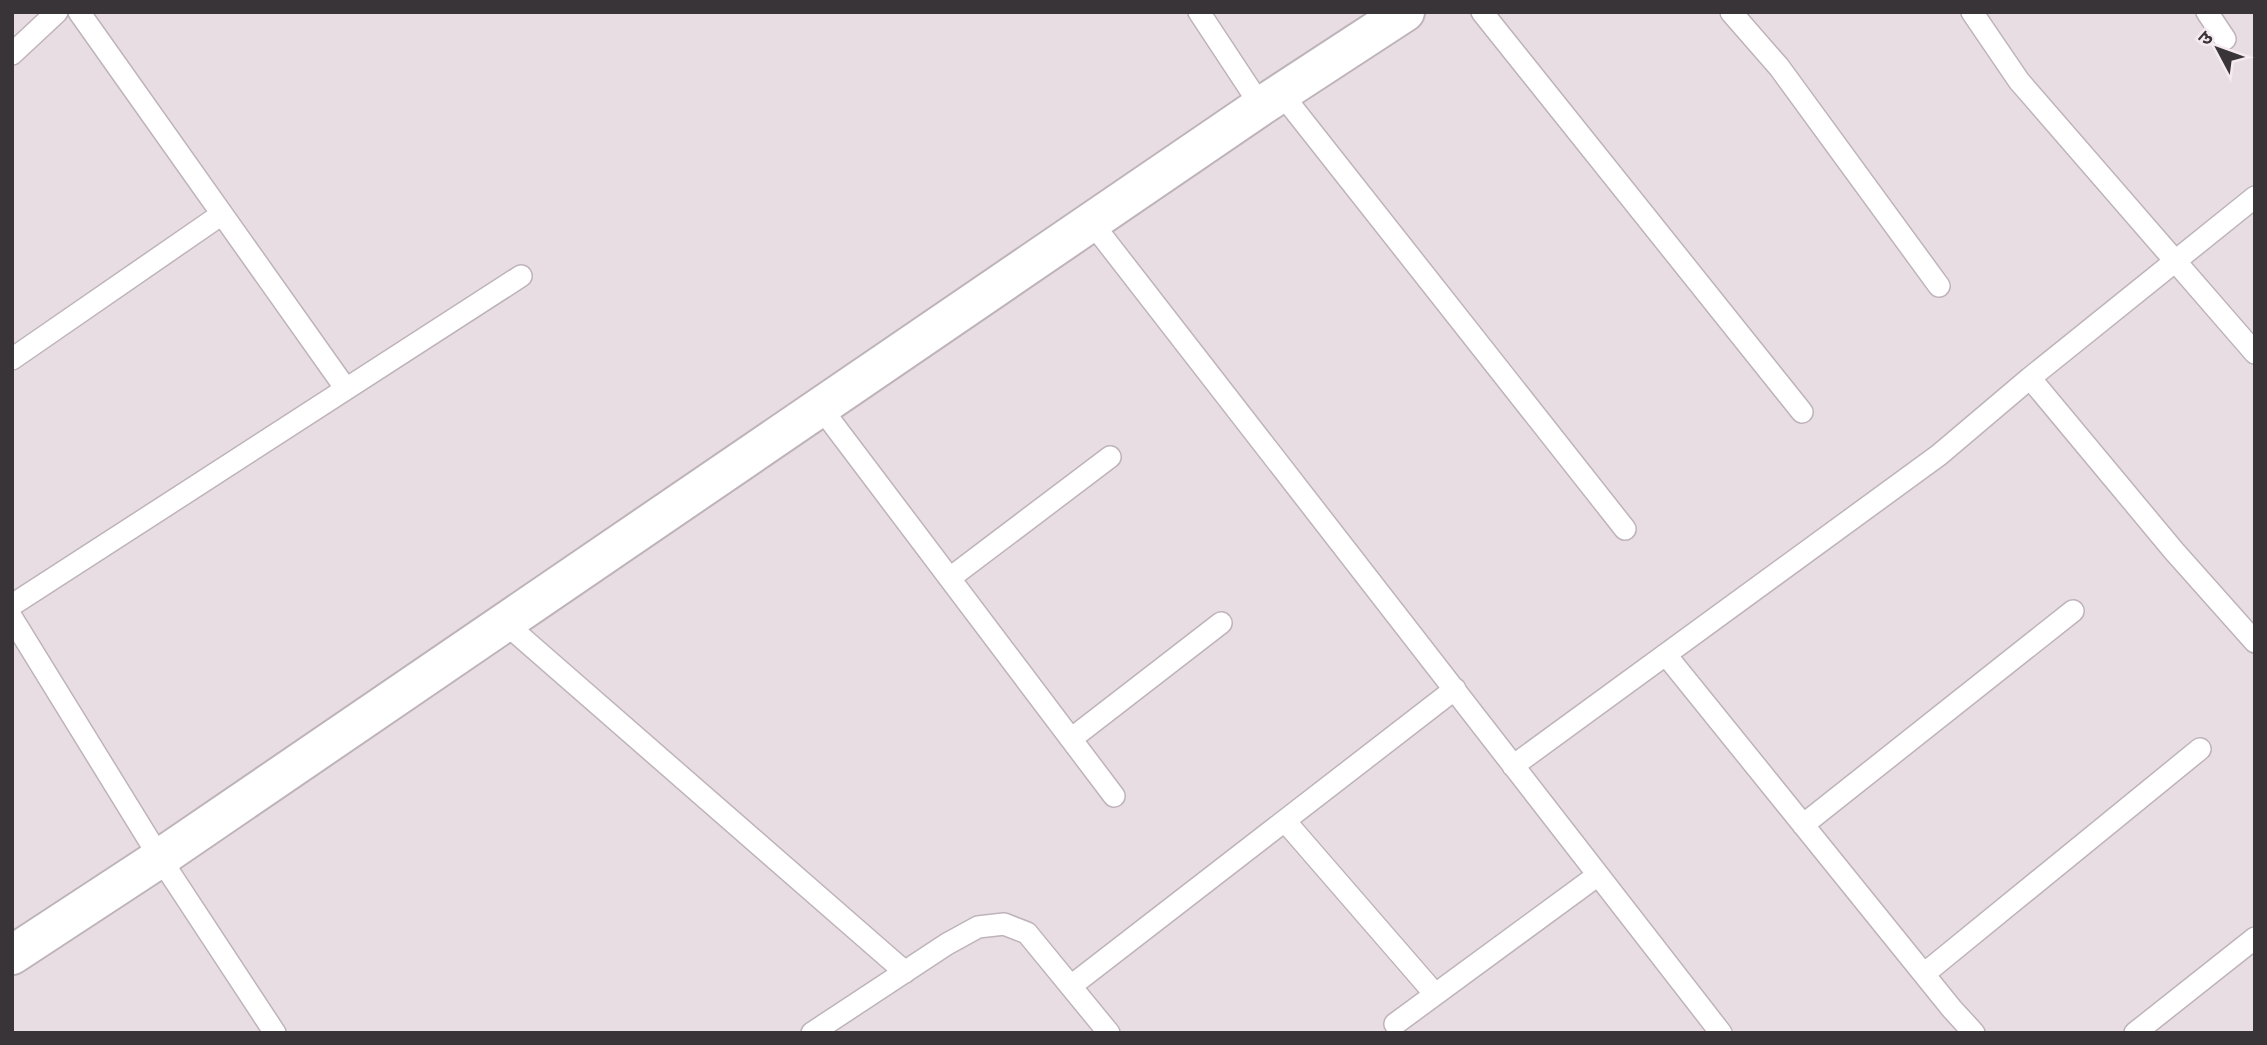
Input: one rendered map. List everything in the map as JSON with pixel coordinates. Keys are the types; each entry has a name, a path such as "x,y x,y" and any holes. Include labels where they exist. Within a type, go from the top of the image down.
{"street":[{"path":"12,955 160,858 1271,100 1405,12"}],"lane":[{"path":"12,54 57,12"},
{"path":"79,12 346,389"},
{"path":"1199,12 1625,529"},
{"path":"1482,12 1802,412"},
{"path":"1731,12 1779,67 1940,286"},
{"path":"1972,12 2019,81 2255,353"},
{"path":"2207,12 2225,39"},
{"path":"1513,765 1939,455 2255,197"},
{"path":"12,359 222,214"},
{"path":"1093,223 1721,1033"},
{"path":"12,605 521,276"},
{"path":"2030,378 2174,551 2255,642"},
{"path":"821,408 1114,796"},
{"path":"950,578 1110,457"},
{"path":"1803,825 2073,611"},
{"path":"12,618 160,858 275,1033"},
{"path":"505,623 905,972"},
{"path":"1071,739 1221,623"},
{"path":"1666,655 1974,1033"},
{"path":"1071,986 1455,690"},
{"path":"1924,974 2200,749"},
{"path":"1285,821 1435,994"},
{"path":"1395,1024 1598,875"},
{"path":"812,1033 947,944 978,927 1004,924 1027,933 1108,1033"},
{"path":"2135,1033 2255,938"}]}
